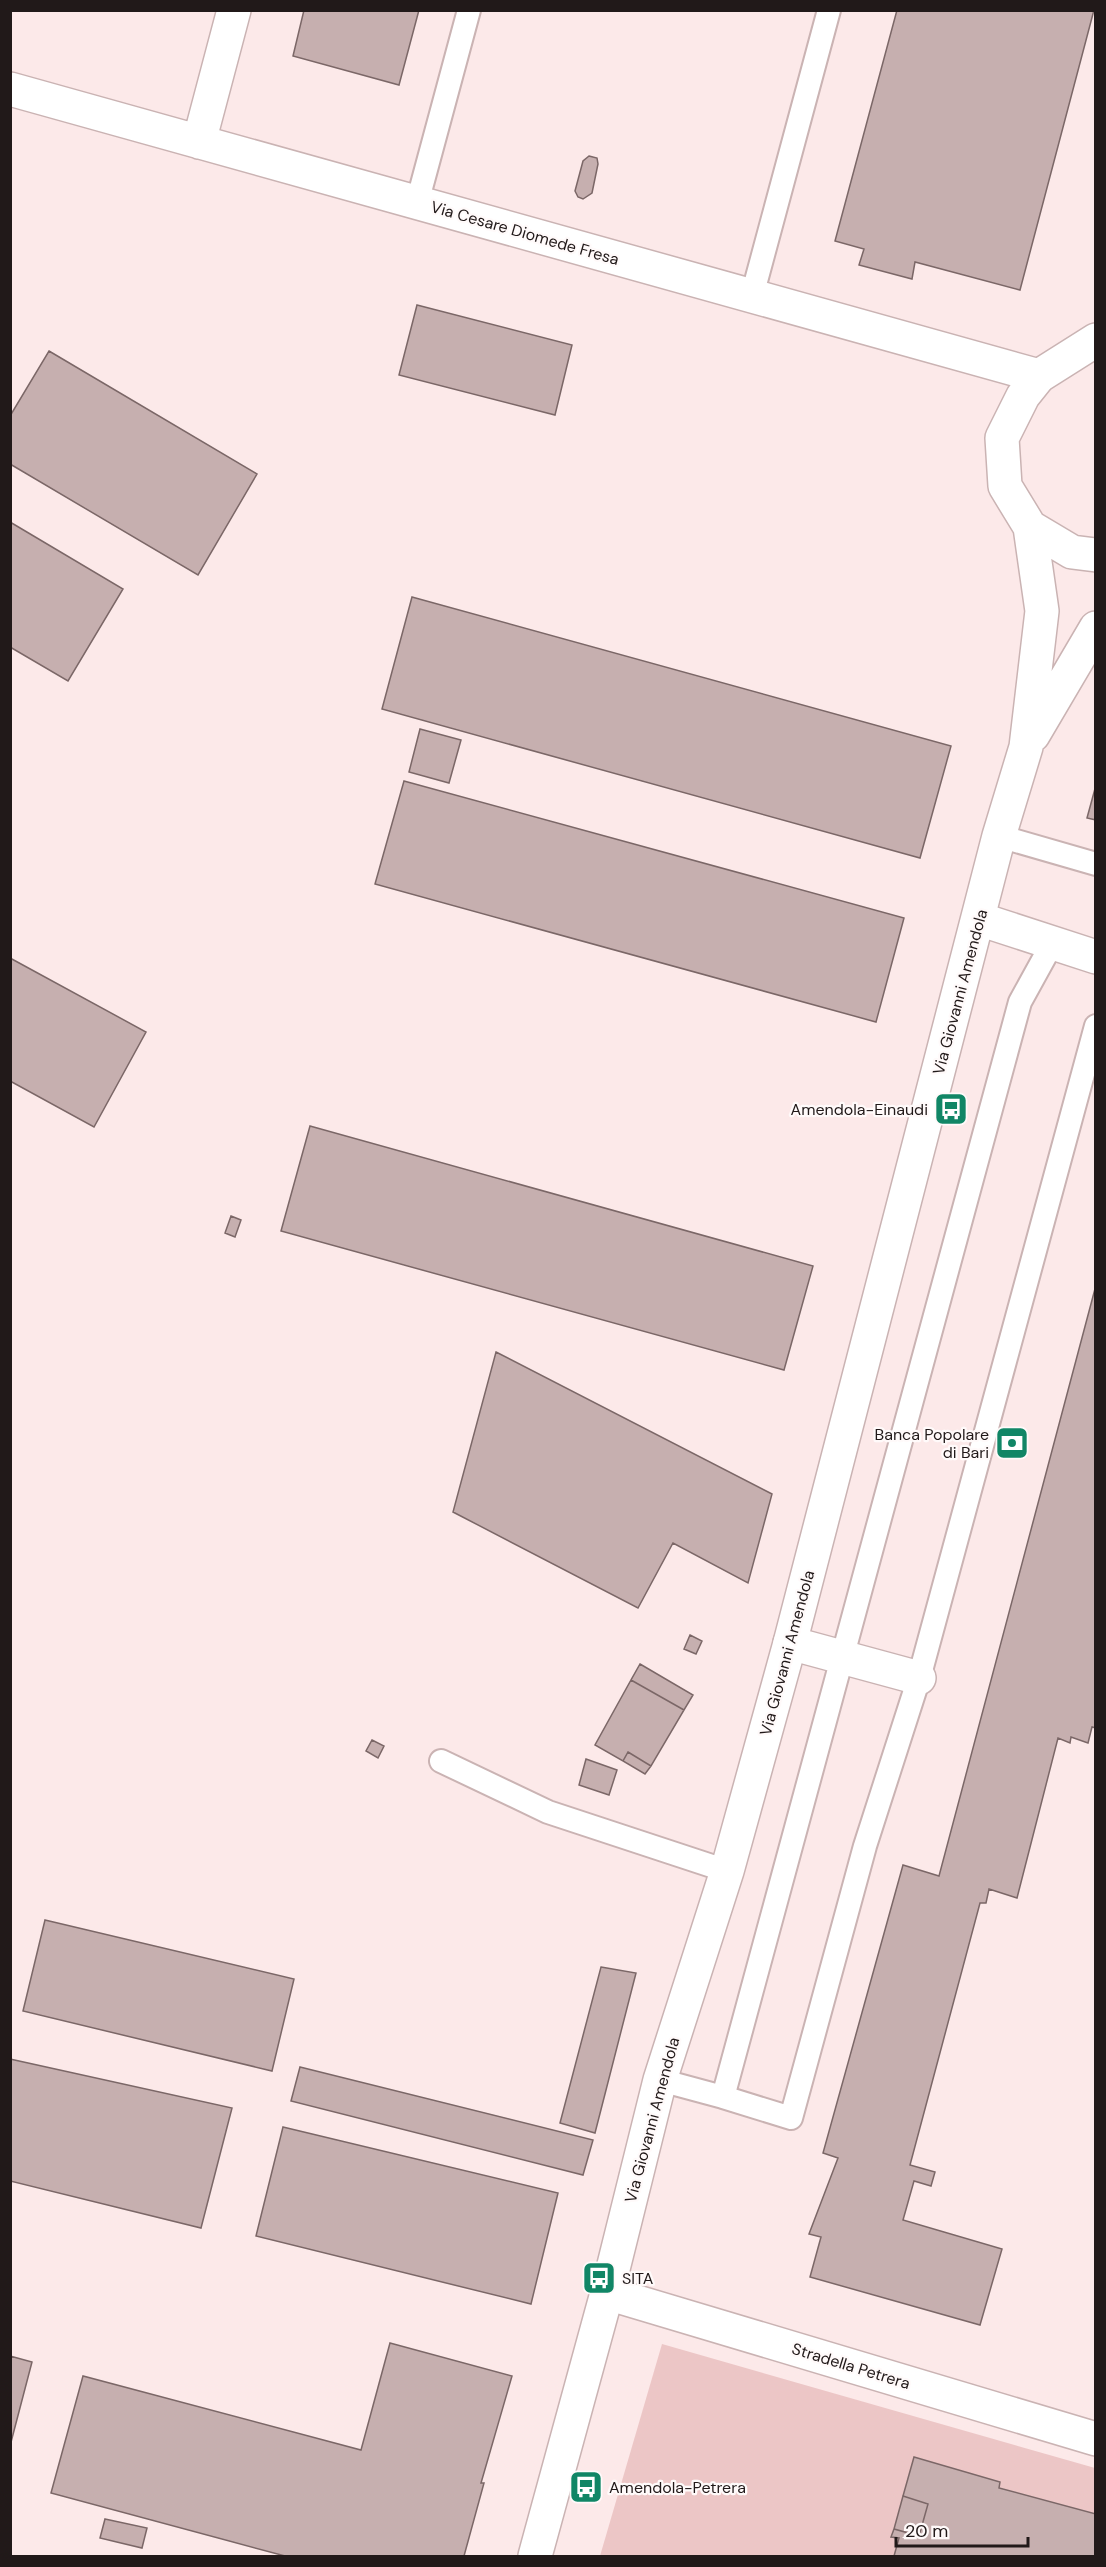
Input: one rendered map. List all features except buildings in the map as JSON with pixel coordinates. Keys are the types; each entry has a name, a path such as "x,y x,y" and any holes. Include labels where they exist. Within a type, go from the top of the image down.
{"main road":[{"path":"200,142 234,10"},
{"name":"Via Cesare Diomede Fresa","path":"10,90 1040,376"},
{"name":"Via Giovanni Amendola","path":"535,2556 607,2293 660,2080 727,1871 790,1643 999,836 1026,747 1042,611 1030,527 1005,486 1002,438 1023,396 1040,376 1053,365 1095,340"},
{"name":"Via Giovanni Amendola","path":"1030,527 1072,552 1095,555"},
{"name":"Via Giovanni Amendola","path":"1026,747 1084,668 1095,628"},
{"path":"979,919 1095,957"},
{"path":"790,1643 919,1678"},
{"name":"Stradella Petrera","path":"607,2293 1095,2439"}],"lane":[{"path":"417,203 469,10"},
{"path":"752,296 829,10"},
{"path":"999,836 1095,864"},
{"path":"723,2097 1020,1002 1053,942"},
{"path":"660,2080 791,2118 865,1846 919,1678 1095,1026"},
{"path":"441,1761 548,1812 727,1871"}],"shaded area":[{"path":"662,2344 1095,2468 1095,2556 600,2556"}],"place":[{"name":"Amendola-Einaudi","path":"951,1109"},
{"name":"Banca Popolare di Bari","path":"1012,1443"},
{"name":"SITA","path":"599,2278"},
{"name":"Amendola-Petrera","path":"586,2487"}]}
